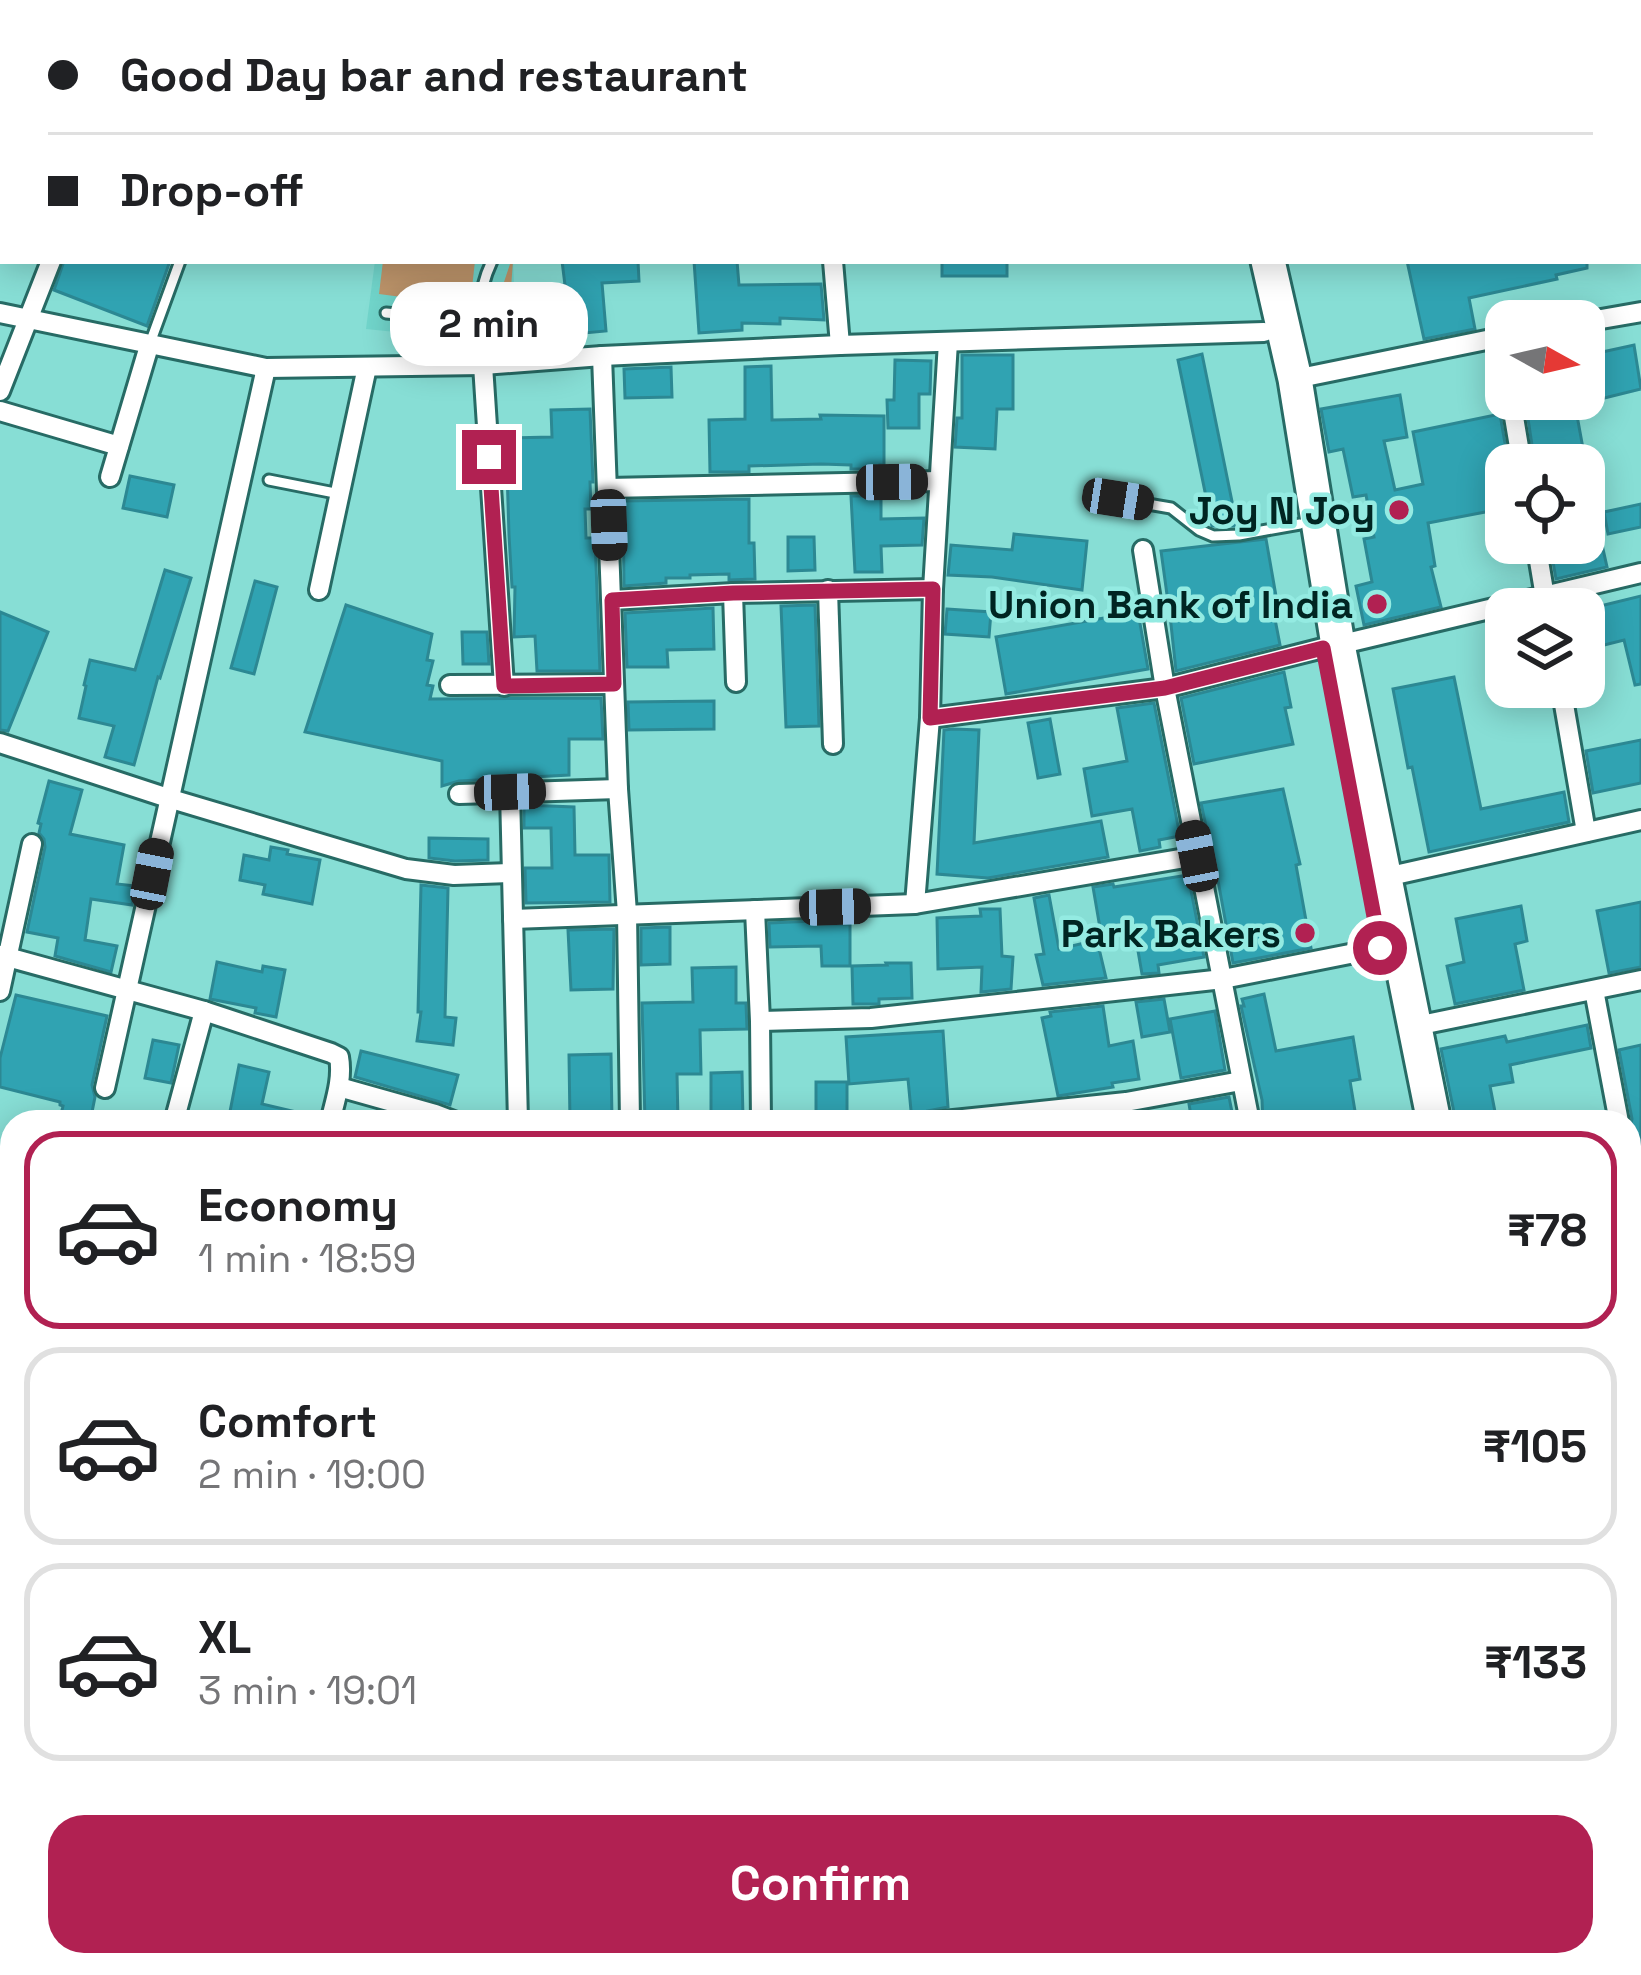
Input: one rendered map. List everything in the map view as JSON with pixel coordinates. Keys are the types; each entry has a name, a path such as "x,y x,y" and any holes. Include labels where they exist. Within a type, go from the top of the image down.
{"highway":[{"path":"1251,264 1300,524 1386,877 1432,1110"},
{"path":"1269,264 1295,379 1330,646 1410,1110"}],"street":[{"path":"0,391 50,264"},
{"path":"833,264 840,345"},
{"path":"1605,318 1641,311"},
{"path":"0,314 266,368 483,365 840,345 1264,332"},
{"path":"1295,379 1485,340"},
{"path":"915,904 930,718 948,342"},
{"path":"110,477 149,346"},
{"path":"602,356 627,913 630,1110"},
{"path":"483,365 504,686"},
{"path":"319,590 367,367"},
{"path":"104,1088 266,368"},
{"path":"0,411 119,446"},
{"path":"608,488 939,482"},
{"path":"1143,550 1165,688 1247,1110"},
{"path":"1594,588 1641,573"},
{"path":"612,600 933,589"},
{"path":"828,590 833,743"},
{"path":"733,593 736,682"},
{"path":"930,718 1165,688 1330,646 1485,615"},
{"path":"450,686 614,684"},
{"path":"1565,708 1586,832"},
{"path":"0,743 406,869 454,875 510,873"},
{"path":"459,794 618,788"},
{"path":"510,792 518,1110"},
{"path":"1386,877 1641,820"},
{"path":"0,991 32,844"},
{"path":"513,919 915,904 1197,856"},
{"path":"754,910 760,1110"},
{"path":"760,1021 871,1018 1222,979 1380,948"},
{"path":"4,956 204,1011 331,1053 340,1063 333,1110"},
{"path":"1416,1026 1641,980"},
{"path":"1594,990 1617,1110"},
{"path":"177,1110 204,1011"},
{"path":"1135,1110 1241,1081"},
{"path":"338,1088 408,1110"}],"lane":[{"path":"149,346 179,264"},
{"path":"483,365 477,320 491,264"},
{"path":"386,313 477,320"},
{"path":"269,480 340,494"},
{"path":"1118,499 1171,508 1198,530 1214,536 1300,524"}],"shaded area":[{"path":"375,264 513,264 514,285 525,285 527,344 490,350 484,341 366,329"},
{"path":"383,264 475,264 470,306 379,294"},
{"path":"513,264 511,288 521,290 524,342 491,347 488,330"}],"building":[{"path":"63,264 169,264 147,326 54,290"},
{"path":"562,264 638,264 639,281 602,283 606,331 562,335 563,344 532,345 530,287 565,285"},
{"path":"694,264 737,264 739,285 821,284 824,320 780,318 780,324 742,323 742,330 699,333"},
{"path":"942,264 1007,264 1007,276 942,276"},
{"path":"1408,264 1587,264 1587,268 1556,275 1557,279 1469,298 1475,329 1424,339"},
{"path":"1634,345 1641,389 1605,398 1605,351"},
{"path":"1202,354 1237,526 1212,526 1178,360"},
{"path":"962,355 1013,355 1013,409 997,409 995,449 955,447 957,418 962,418"},
{"path":"895,360 931,361 930,394 919,394 919,428 888,428 887,400 894,400"},
{"path":"771,366 772,420 884,416 884,465 880,469 821,464 749,466 749,472 710,472 709,420 745,419 745,367"},
{"path":"671,367 672,397 625,398 624,369"},
{"path":"1400,395 1407,437 1384,441 1395,490 1423,484 1413,432 1485,417 1501,420 1505,444 1485,444 1485,512 1428,523 1435,566 1431,567 1441,607 1364,625 1356,586 1372,582 1364,539 1374,537 1366,495 1353,497 1343,449 1329,452 1321,409"},
{"path":"590,409 593,482 591,509 585,509 586,538 595,538 600,671 537,671 535,636 514,637 506,438 552,437 551,410"},
{"path":"1528,420 1578,420 1582,444 1532,444"},
{"path":"130,476 174,485 167,517 123,508"},
{"path":"851,496 881,496 881,519 924,518 922,545 881,546 882,572 855,572"},
{"path":"749,499 755,579 690,575 666,578 666,583 624,586 623,501"},
{"path":"1641,504 1641,527 1608,534 1605,512"},
{"path":"1014,534 1087,541 1082,590 948,575 951,545 1012,550"},
{"path":"788,537 814,537 815,570 788,571"},
{"path":"1266,539 1280,645 1176,671 1169,606 1181,604 1168,602 1161,551"},
{"path":"1605,558 1607,567 1556,579 1553,564 1605,564"},
{"path":"165,570 191,578 134,765 105,757 114,726 79,718 84,685 90,660 135,670"},
{"path":"255,581 277,587 254,674 231,668"},
{"path":"1641,596 1641,684 1635,685 1624,640 1605,645 1605,605"},
{"path":"346,605 432,634 427,660 433,661 427,685 433,686 430,699 601,698 603,739 569,739 569,775 442,786 442,761 305,732"},
{"path":"815,605 819,726 786,727 781,606"},
{"path":"713,608 714,649 667,650 668,667 627,667 625,613"},
{"path":"947,609 991,612 989,637 945,634"},
{"path":"0,612 48,632 8,731 0,730"},
{"path":"1138,612 1148,669 1006,694 996,637"},
{"path":"462,632 487,632 489,664 463,664"},
{"path":"1284,672 1293,744 1194,764 1181,698"},
{"path":"1454,677 1481,809 1564,792 1569,822 1429,852 1393,689"},
{"path":"714,701 714,729 629,730 628,702"},
{"path":"1154,703 1180,836 1159,840 1160,847 1140,851 1132,809 1092,816 1084,769 1127,761 1117,708"},
{"path":"1050,719 1060,774 1038,778 1028,723"},
{"path":"944,730 979,730 974,843 1101,821 1108,857 988,878 937,874"},
{"path":"1641,740 1641,783 1593,793 1586,751"},
{"path":"49,781 82,790 70,834 124,845 117,884 136,886 132,905 91,899 85,940 117,946 111,972 55,956 58,938 27,932 45,847 38,823"},
{"path":"1283,789 1300,864 1296,865 1311,948 1233,963 1201,803"},
{"path":"524,805 574,807 575,855 609,855 610,902 526,903 525,868 552,868 551,828 524,828"},
{"path":"429,838 488,839 488,860 429,858"},
{"path":"271,847 320,860 312,904 263,894 265,885 240,880 244,855 269,860"},
{"path":"1188,875 1204,957 1158,965 1159,973 1142,974 1133,922 1100,928 1093,887"},
{"path":"421,885 448,888 445,1017 456,1018 453,1045 417,1041"},
{"path":"1049,895 1059,949 1097,940 1106,978 1043,985 1036,955 1044,954 1034,898"},
{"path":"1641,902 1641,967 1609,973 1597,911"},
{"path":"1521,906 1527,941 1515,944 1524,990 1455,1004 1447,966 1464,962 1456,919"},
{"path":"980,909 1000,909 1002,956 1013,957 1011,989 981,992 982,967 938,969 937,918 981,916"},
{"path":"769,923 850,924 850,966 822,966 821,946 770,947"},
{"path":"670,927 670,964 641,965 641,928"},
{"path":"614,929 613,989 571,990 568,930"},
{"path":"217,962 262,972 263,966 285,970 276,1017 210,999"},
{"path":"911,963 912,998 853,1004 852,966"},
{"path":"736,967 736,1003 746,1003 747,1029 700,1030 701,1074 677,1074 678,1110 645,1110 642,1003 693,1002 692,968"},
{"path":"1264,994 1276,1051 1353,1037 1360,1079 1350,1081 1355,1110 1262,1110 1242,999"},
{"path":"16,995 107,1016 92,1085 92,1110 62,1110 60,1102 0,1087 0,1058"},
{"path":"1164,999 1170,1032 1142,1037 1136,1002"},
{"path":"1103,1006 1109,1046 1133,1041 1139,1079 1058,1096 1042,1018 1051,1016 1050,1012"},
{"path":"1215,1011 1225,1070 1181,1078 1170,1019"},
{"path":"1587,1025 1591,1048 1510,1065 1513,1082 1490,1086 1495,1110 1454,1110 1441,1049 1505,1036 1507,1042"},
{"path":"943,1031 948,1107 911,1110 908,1079 849,1084 846,1037"},
{"path":"153,1040 179,1045 171,1083 145,1078"},
{"path":"1641,1045 1641,1110 1630,1110 1619,1050"},
{"path":"361,1051 458,1075 450,1105 355,1077"},
{"path":"611,1054 612,1110 570,1110 569,1055"},
{"path":"239,1065 269,1072 262,1104 288,1110 230,1110"},
{"path":"742,1072 743,1110 711,1110 711,1073"},
{"path":"816,1082 847,1082 847,1110 816,1110"},
{"path":"1229,1097 1232,1110 1190,1110 1189,1104"}],"place":[{"name":"Joy N Joy","path":"1399,510"},
{"name":"Union Bank of India","path":"1377,604"},
{"name":"Park Bakers","path":"1305,933"}],"route":[{"path":"489,457 504,686 614,684 612,600 733,593 933,589 930,718 1165,688 1323,648 1380,948"}]}
